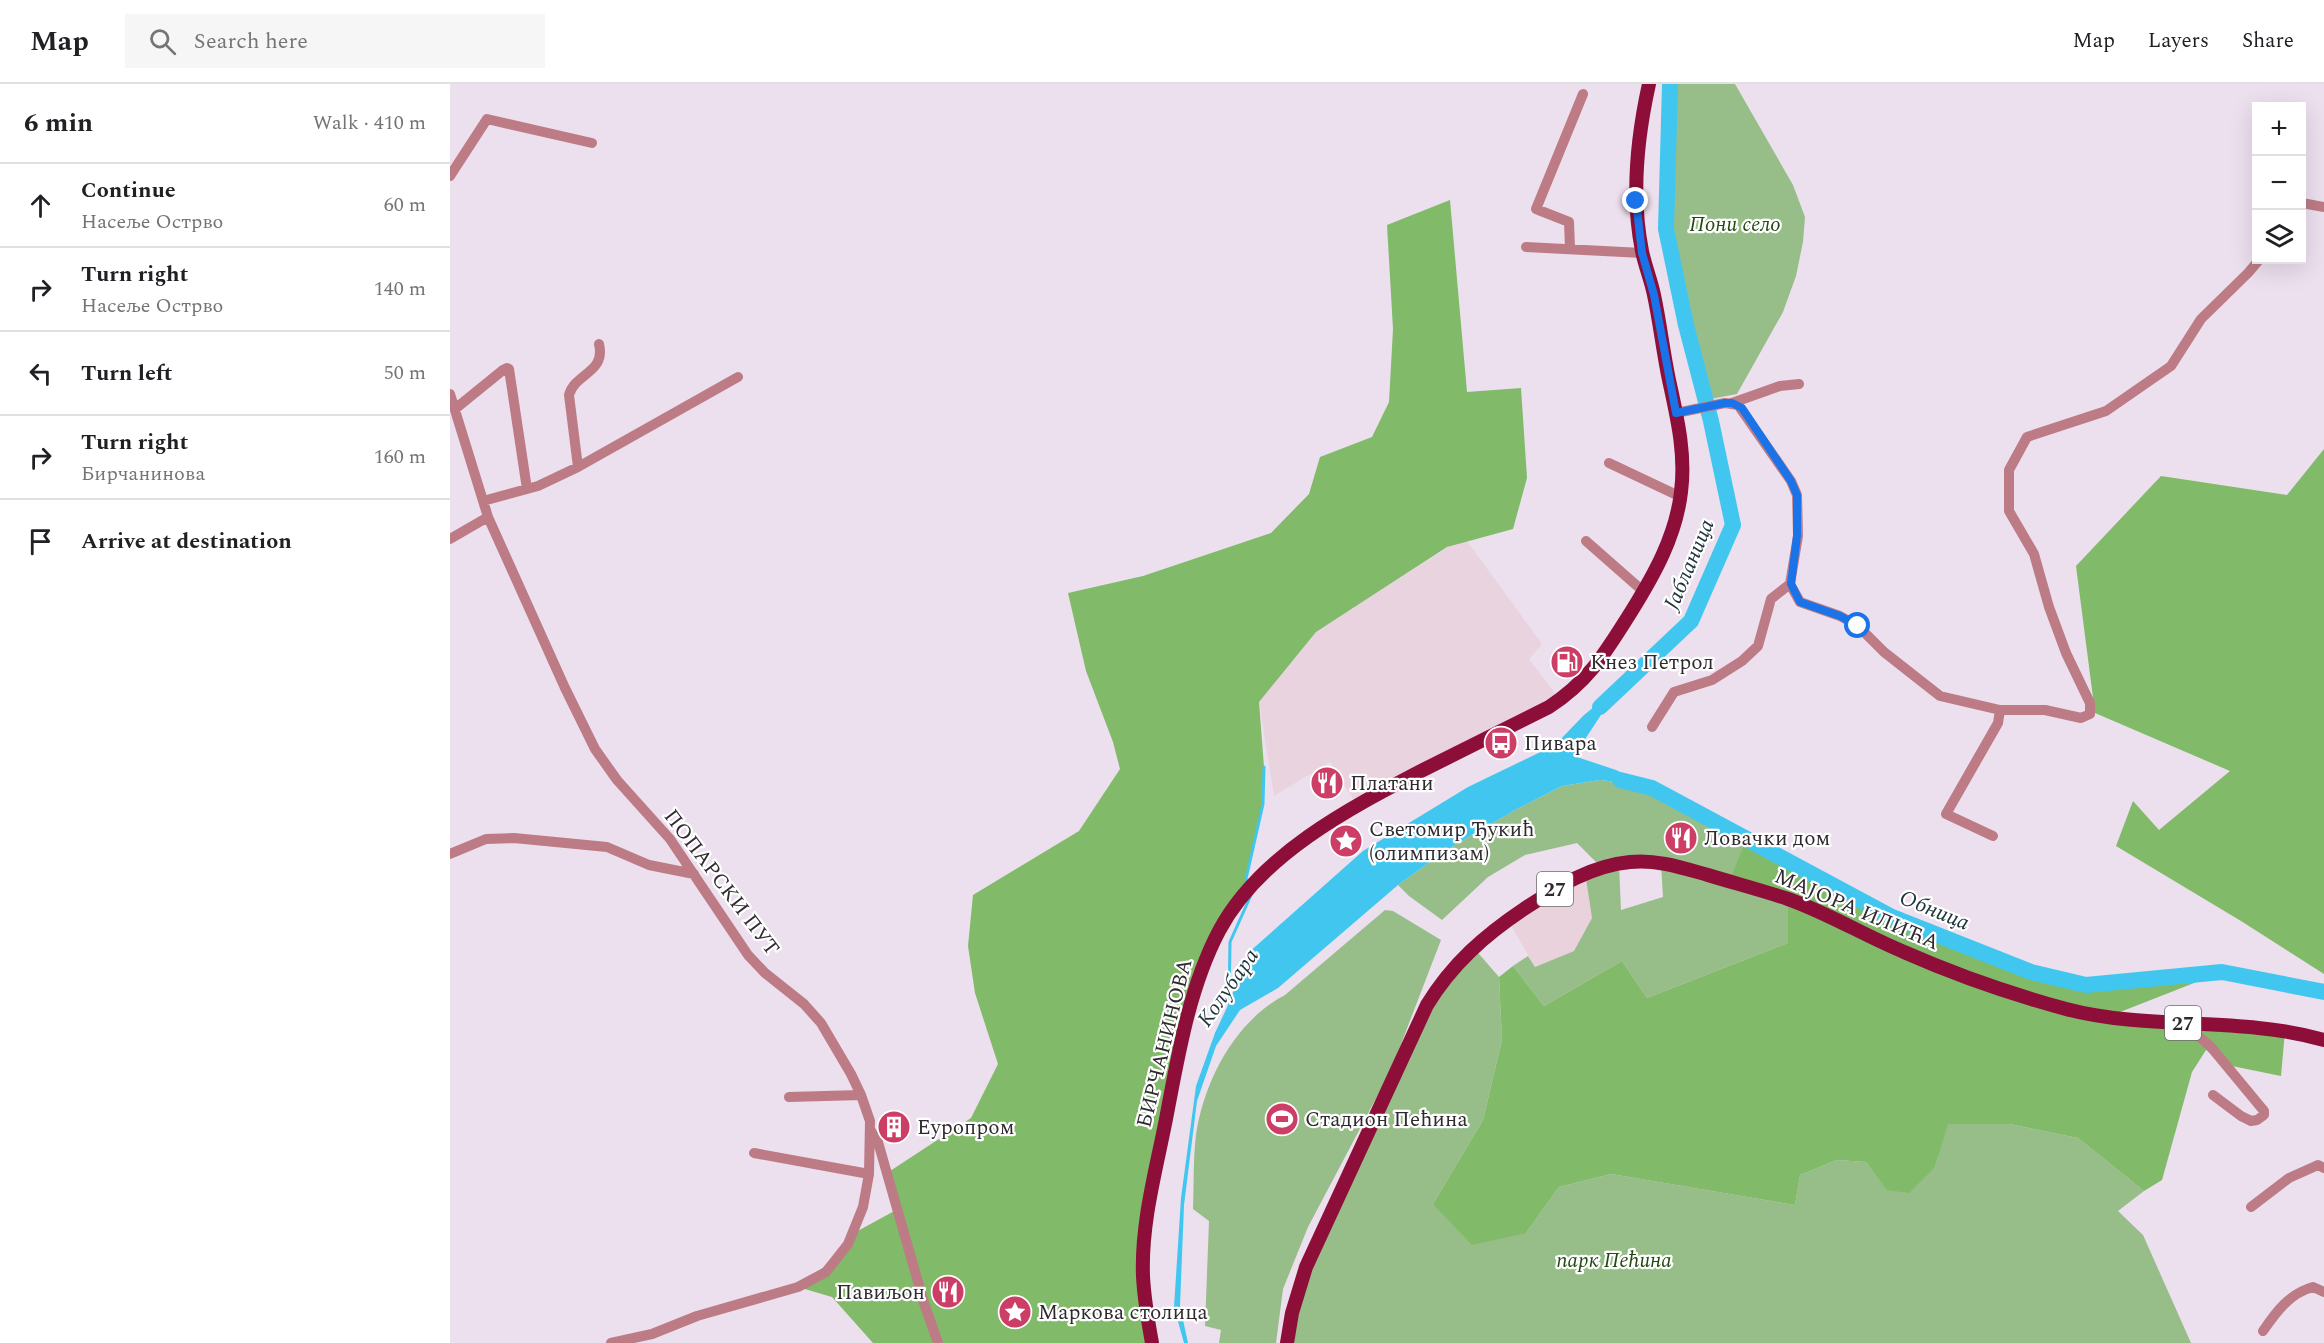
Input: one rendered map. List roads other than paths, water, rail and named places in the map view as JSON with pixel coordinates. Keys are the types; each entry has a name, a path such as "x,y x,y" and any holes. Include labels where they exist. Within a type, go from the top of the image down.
{"main road":[{"name":"БИРЧАНИНОВА","path":"1152,1343 1145,1304 1143,1275 1145,1227 1186,1023 1207,958 1228,916 1263,875 1325,825 1378,794 1549,707 1569,694 1587,678 1600,661 1644,592 1664,555 1675,525 1681,497 1683,453 1654,295 1642,253 1636,187 1649,84"},
{"name":"МАЈОРА ИЛИЋА","path":"1287,1343 1292,1313 1306,1267 1435,992 1453,968 1487,936 1543,896 1586,872 1631,862 1650,862 1680,867 1788,899 1920,959 2048,1003 2108,1016 2285,1030 2324,1040"}],"street":[{"path":"1570,248 1569,222 1536,210 1583,94"},
{"path":"450,176 488,119 592,143"},
{"path":"2306,204 2324,207"},
{"path":"1526,247 1642,253"},
{"path":"1733,405 1791,481 1797,495 1797,536 1791,584 1800,602 1840,616 1858,626 1884,652 1940,696 2000,710 2045,710 2081,718 2090,714 2090,703 2066,653 2049,607 2034,554 2009,511 2009,470 2027,437 2106,411 2171,366 2201,320 2256,264"},
{"path":"578,467 569,395 571,390 597,364 601,357 599,344"},
{"path":"455,410 505,368 509,369 527,489"},
{"path":"483,501 527,489 578,467 738,377"},
{"path":"1676,413 1733,405 1780,386 1799,384"},
{"name":"ПОПАРСКИ ПУТ","path":"450,394 488,517 595,749 613,776 670,840 753,961 804,1004 821,1023 861,1095 871,1130 869,1174 863,1207 854,1233 833,1264 818,1277 798,1287 697,1316 652,1334 610,1343"},
{"path":"1609,463 1681,497"},
{"path":"450,539 488,517"},
{"path":"1586,541 1644,592"},
{"path":"1652,727 1674,692 1712,680 1742,661 1758,646 1771,599 1791,584"},
{"path":"1993,836 1946,814 1998,723 2000,710"},
{"path":"450,854 486,839 514,838 607,847 649,865 694,874"},
{"path":"2187,1023 2189,1028 2211,1047 2264,1111 2264,1115 2257,1120 2248,1120 2213,1095"},
{"path":"789,1097 861,1095"},
{"path":"871,1130 878,1142 924,1303 938,1343"},
{"path":"754,1153 869,1174"},
{"path":"2251,1207 2289,1178 2318,1165 2324,1168"},
{"path":"2263,1331 2273,1317 2297,1294 2313,1287 2324,1292"}],"water":[{"path":"1620,686 1574,756 1616,770 1650,786 1600,780 1562,786 1448,849 1398,885 1278,988 1240,1010 1216,1046 1197,1101 1184,1205 1180,1306 1188,1343 1184,1343 1174,1307 1181,1198 1196,1086 1247,954 1363,851 1468,787 1555,745 1584,715"}],"waterway":[{"name":"Јабланица","path":"1600,707 1691,621 1733,525 1666,229 1670,84"},
{"path":"1249,882 1246,879 1263,804 1264,767"},
{"name":"Обница","path":"1620,780 1652,788 1892,917 2031,972 2086,985 2222,972 2324,992"},
{"name":"Колубара","path":"1229,1004 1230,942 1251,895"}],"place":[{"name":"Кнез Петрол","path":"1567,662"},
{"name":"Пивара","path":"1501,743"},
{"name":"Платани","path":"1327,783"},
{"name":"Ловачки дом","path":"1681,838"},
{"name":"Светомир Ђукић (олимпизам)","path":"1346,841"},
{"name":"Стадион Пећина","path":"1282,1119"},
{"name":"Еуропром","path":"894,1127"},
{"name":"Павиљон","path":"948,1292"},
{"name":"Маркова столица","path":"1015,1312"}],"park label":[{"name":"Пони село","path":"1735,224"},
{"name":"парк Пећина","path":"1614,1260"}]}
